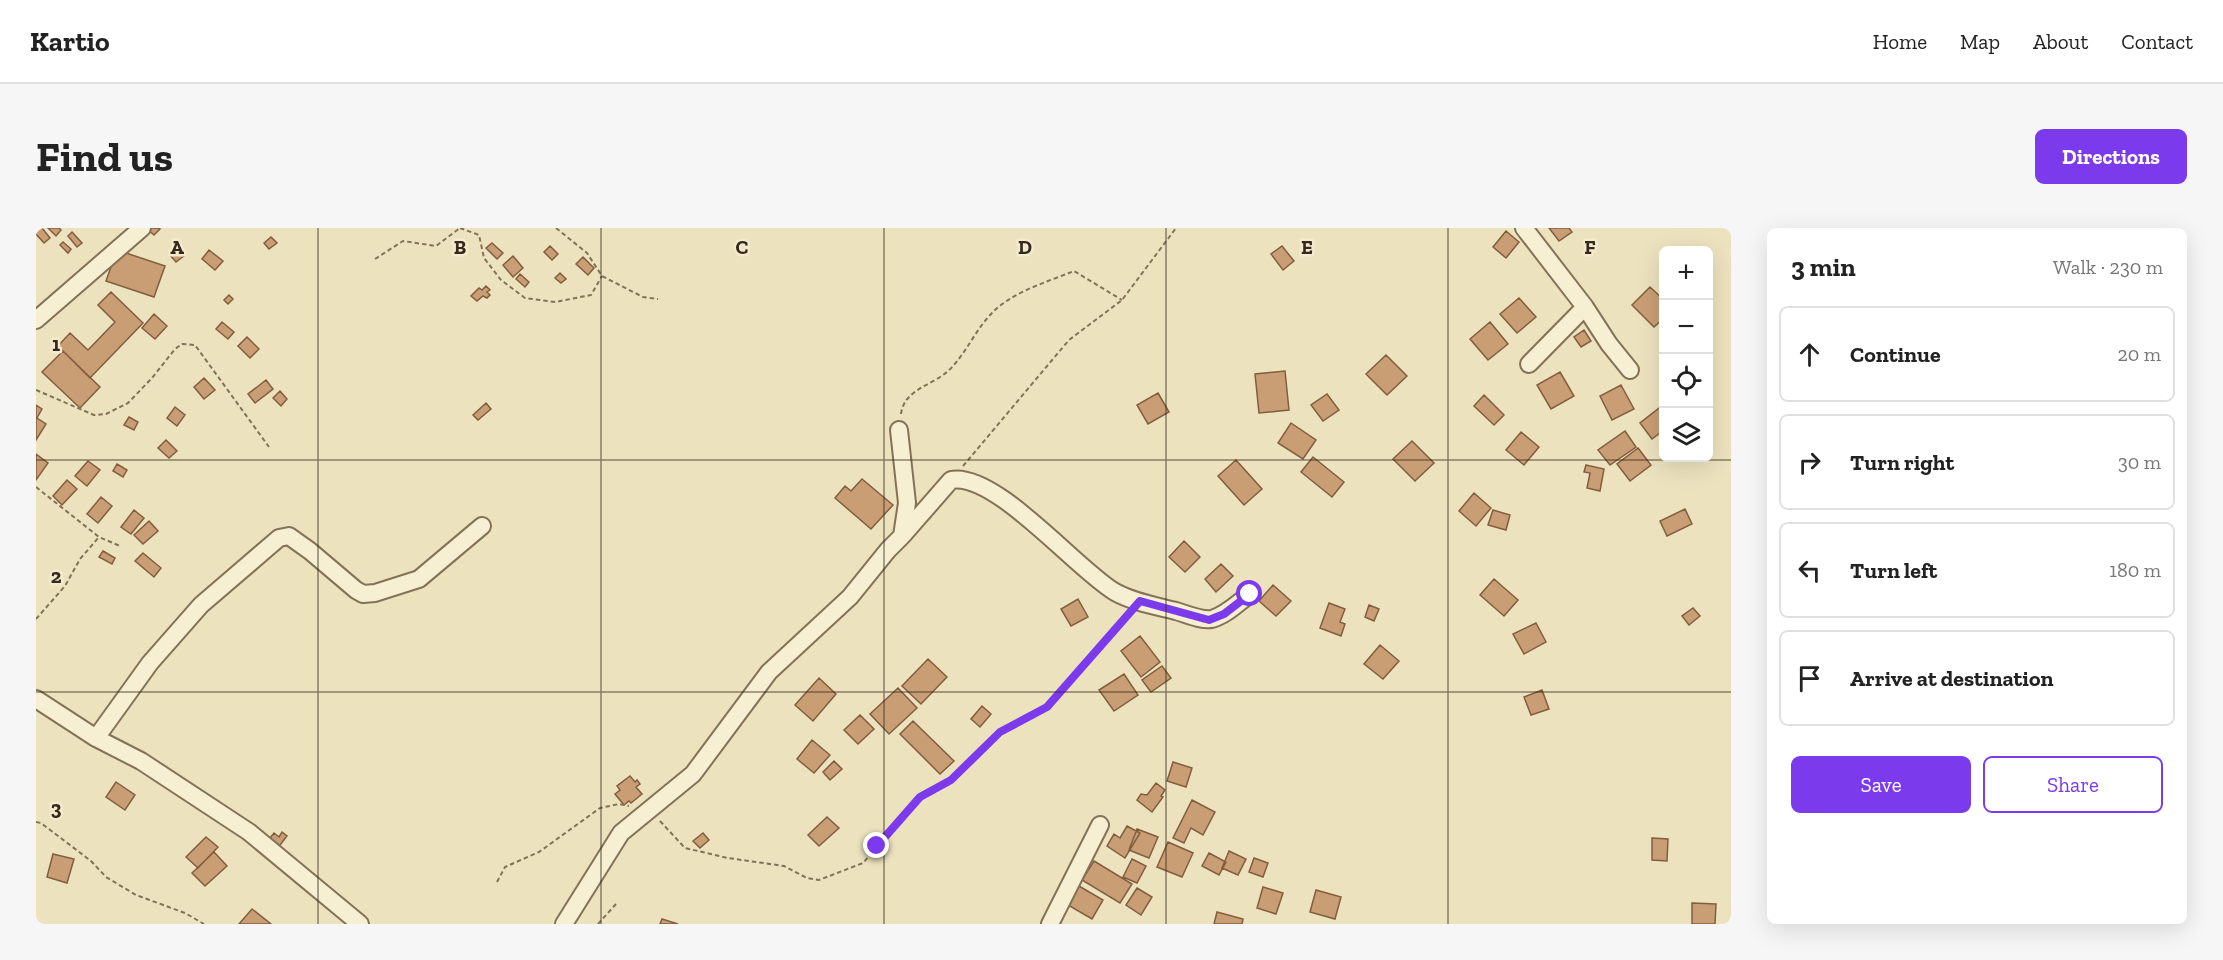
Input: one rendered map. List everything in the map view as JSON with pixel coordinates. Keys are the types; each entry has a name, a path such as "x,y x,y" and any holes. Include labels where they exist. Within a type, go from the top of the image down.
{"street":[{"path":"36,320 142,228"},
{"path":"1524,228 1586,307 1609,344 1630,370"},
{"path":"1529,364 1586,307"},
{"path":"899,430 907,503 902,536"},
{"path":"564,924 621,833 693,774 769,672 850,597 888,550 951,480 964,480 983,488 1012,506 1115,592 1209,620 1224,614 1250,594"},
{"path":"96,738 150,663 201,605 279,538 289,536 363,594 375,594 419,579 482,526"},
{"path":"36,699 96,738 141,760 249,832 360,924"},
{"path":"1050,924 1100,825"}],"path":[{"path":"375,258 403,241 436,246 460,228 479,235 484,258 501,280 525,298 555,302 591,295 602,276"},
{"path":"556,228 587,253 602,276 644,297 658,299"},
{"path":"951,480 1069,340 1122,300 1176,228"},
{"path":"899,430 903,405 917,390 947,372 993,312 1027,289 1074,271 1122,300"},
{"path":"36,390 94,415 106,414 128,403 175,349 182,344 195,345 269,447"},
{"path":"36,487 99,537 120,546"},
{"path":"36,619 65,586 80,559 99,537"},
{"path":"497,882 505,867 539,852 600,808 618,804 650,810 685,848 706,854 784,866 807,878 819,880 863,864 920,797 951,780 1000,732 1047,707 1140,601"},
{"path":"36,822 78,851 106,877 136,895 185,913 204,924"},
{"path":"598,924 616,904"}],"building":[{"path":"38,228 42,228 50,238 44,243 36,234"},
{"path":"48,228 59,228 61,230 56,236"},
{"path":"146,228 158,228 160,229 154,235"},
{"path":"1549,228 1569,228 1572,232 1559,241"},
{"path":"1506,231 1519,242 1506,258 1493,247"},
{"path":"72,232 82,243 77,247 68,236"},
{"path":"271,237 277,243 269,249 264,243"},
{"path":"63,242 71,249 68,253 60,245"},
{"path":"492,243 503,253 497,259 486,248"},
{"path":"178,246 185,255 176,262 169,254"},
{"path":"550,246 558,254 552,260 544,252"},
{"path":"1282,246 1294,261 1283,270 1271,254"},
{"path":"117,250 165,266 154,297 106,281"},
{"path":"209,250 223,261 215,270 202,259"},
{"path":"513,256 523,268 513,277 503,265"},
{"path":"583,257 594,268 588,275 576,264"},
{"path":"560,273 566,279 561,283 555,278"},
{"path":"520,274 529,282 525,287 516,279"},
{"path":"486,286 490,290 487,292 490,295 487,298 483,296 477,301 471,296 479,288 482,290"},
{"path":"1650,287 1659,295 1659,322 1654,327 1632,305"},
{"path":"111,292 143,323 90,378 58,346 70,333 88,350 115,322 98,305"},
{"path":"229,295 233,299 228,304 224,300"},
{"path":"1519,298 1536,317 1517,333 1500,314"},
{"path":"154,314 167,326 155,339 142,328"},
{"path":"222,322 234,332 228,339 216,329"},
{"path":"1490,322 1508,344 1488,360 1470,339"},
{"path":"1584,330 1591,341 1581,347 1574,337"},
{"path":"247,337 259,349 250,358 238,346"},
{"path":"63,351 100,387 80,408 42,372"},
{"path":"1386,355 1407,376 1387,395 1366,374"},
{"path":"1285,371 1289,410 1259,413 1255,374"},
{"path":"1560,372 1574,396 1551,409 1537,385"},
{"path":"204,378 215,390 204,399 194,387"},
{"path":"266,380 273,389 255,403 248,394"},
{"path":"1621,385 1634,409 1612,420 1600,396"},
{"path":"280,391 287,399 281,406 273,398"},
{"path":"1158,393 1169,412 1148,424 1137,405"},
{"path":"1327,394 1339,410 1323,421 1311,405"},
{"path":"1484,395 1504,415 1494,425 1474,406"},
{"path":"486,403 491,409 478,420 473,415"},
{"path":"36,405 42,409 37,418 46,424 36,440"},
{"path":"175,407 185,415 177,426 167,418"},
{"path":"1659,408 1659,434 1652,439 1640,423"},
{"path":"129,417 138,422 134,430 124,425"},
{"path":"1291,423 1316,440 1303,459 1278,443"},
{"path":"1625,431 1636,447 1610,465 1598,450"},
{"path":"1521,432 1539,447 1524,465 1506,450"},
{"path":"166,440 177,451 169,458 158,448"},
{"path":"1412,441 1434,463 1415,481 1393,459"},
{"path":"1638,448 1651,465 1630,481 1617,464"},
{"path":"36,454 48,463 36,480"},
{"path":"1313,457 1344,482 1332,497 1301,472"},
{"path":"1236,460 1262,489 1244,505 1218,476"},
{"path":"88,461 100,470 87,486 75,476"},
{"path":"117,464 127,470 123,477 113,471"},
{"path":"1586,465 1604,469 1600,491 1587,488 1590,473 1584,472"},
{"path":"862,479 893,505 871,529 835,498 845,486 851,491"},
{"path":"67,480 77,489 62,505 53,496"},
{"path":"1474,493 1491,508 1476,526 1459,511"},
{"path":"101,497 112,506 98,523 87,514"},
{"path":"1685,509 1692,524 1667,536 1660,521"},
{"path":"134,510 144,518 131,534 121,527"},
{"path":"1493,510 1510,515 1506,530 1488,525"},
{"path":"149,521 158,531 143,544 134,535"},
{"path":"1184,541 1200,557 1185,572 1169,557"},
{"path":"103,551 115,558 112,564 99,557"},
{"path":"143,553 161,568 154,577 135,561"},
{"path":"1221,564 1233,576 1216,592 1205,579"},
{"path":"1494,579 1518,600 1504,616 1480,595"},
{"path":"1273,585 1291,601 1276,616 1259,601"},
{"path":"1078,599 1088,617 1071,626 1061,609"},
{"path":"1329,603 1345,609 1340,622 1345,624 1341,636 1320,628"},
{"path":"1369,605 1379,609 1374,621 1365,617"},
{"path":"1693,608 1700,616 1689,625 1682,616"},
{"path":"1536,623 1546,642 1524,654 1513,634"},
{"path":"1140,636 1160,662 1141,677 1121,651"},
{"path":"1380,645 1399,661 1383,679 1364,664"},
{"path":"928,659 947,677 921,704 902,686"},
{"path":"1162,666 1171,678 1151,692 1142,680"},
{"path":"1124,674 1138,695 1114,711 1099,690"},
{"path":"819,678 836,694 813,721 795,705"},
{"path":"898,688 917,708 889,734 870,714"},
{"path":"1542,690 1549,709 1531,715 1524,697"},
{"path":"982,706 991,714 980,727 971,719"},
{"path":"860,715 874,729 858,744 844,730"},
{"path":"913,721 954,761 940,774 900,734"},
{"path":"812,740 830,755 814,773 797,759"},
{"path":"834,761 842,769 830,780 823,772"},
{"path":"1173,762 1192,768 1186,787 1167,781"},
{"path":"630,776 640,784 636,787 642,794 631,803 629,801 624,805 615,794 620,790 617,786"},
{"path":"116,782 135,795 125,810 106,797"},
{"path":"1156,783 1165,790 1161,796 1163,797 1152,812 1137,800 1141,794 1147,795"},
{"path":"1192,800 1215,812 1203,835 1191,828 1184,843 1173,838"},
{"path":"827,817 839,828 819,846 808,835"},
{"path":"1127,826 1140,833 1125,858 1107,846 1114,834 1120,838"},
{"path":"1137,829 1158,837 1149,858 1129,850"},
{"path":"282,832 287,836 271,857 266,843 274,833 279,837"},
{"path":"703,833 709,840 700,848 693,841"},
{"path":"206,837 218,847 198,868 186,857"},
{"path":"1652,838 1668,839 1667,861 1652,860"},
{"path":"1168,842 1193,853 1182,877 1157,867"},
{"path":"1229,851 1246,859 1238,875 1222,868"},
{"path":"214,852 227,866 205,886 192,873"},
{"path":"1209,853 1226,862 1219,875 1202,866"},
{"path":"53,854 74,859 67,883 47,877"},
{"path":"1254,858 1268,863 1263,877 1249,872"},
{"path":"1132,859 1146,866 1137,883 1123,877"},
{"path":"1094,861 1132,884 1120,903 1082,880"},
{"path":"1079,886 1103,900 1092,919 1068,905"},
{"path":"1263,887 1283,893 1276,914 1257,908"},
{"path":"1137,888 1152,897 1141,915 1126,905"},
{"path":"1316,890 1341,897 1335,919 1310,912"},
{"path":"1692,903 1716,904 1715,924 1692,924"},
{"path":"252,909 271,924 239,924"},
{"path":"1217,912 1243,919 1242,924 1214,924"},
{"path":"662,919 678,924 660,924"}],"route":[{"path":"877,846 920,797 951,780 1000,732 1047,707 1140,601 1209,620 1224,614 1250,594"}]}
